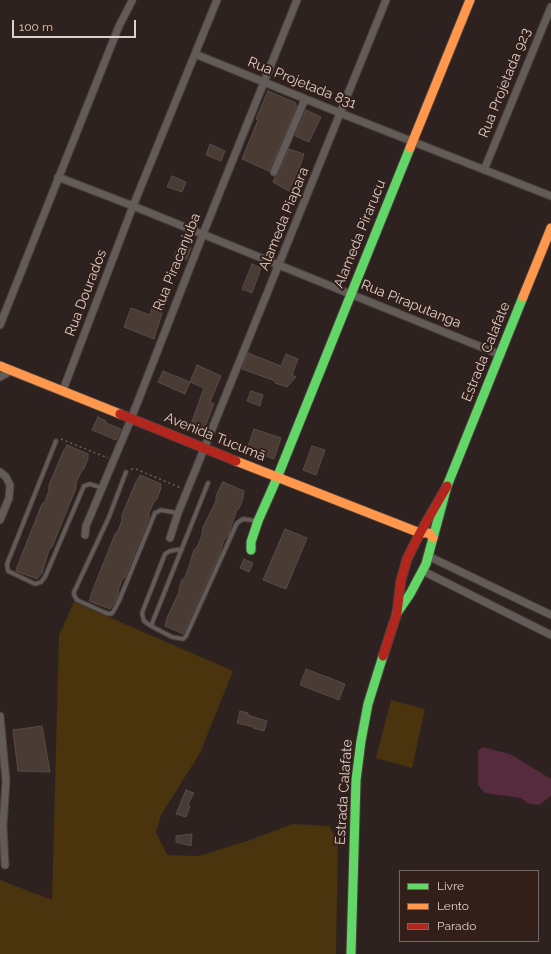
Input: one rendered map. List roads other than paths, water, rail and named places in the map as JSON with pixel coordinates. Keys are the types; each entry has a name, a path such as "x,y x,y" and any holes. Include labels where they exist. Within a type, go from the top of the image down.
{"street":[{"path":"133,206 218,0"},
{"name":"Rua Piracanjuba","path":"85,535 86,526 131,419 203,234 297,0"},
{"name":"Alameda Piapara","path":"170,538 178,513 386,0"},
{"name":"Alameda Pirarucu","path":"277,478 470,0"},
{"path":"0,325 119,26 132,1"},
{"name":"Rua Projetada 923","path":"484,170 551,7"},
{"name":"Rua Projetada 831","path":"195,54 551,196"},
{"path":"274,172 305,99"},
{"name":"Rua Piraputanga","path":"58,177 500,354"},
{"name":"Rua Dourados","path":"62,390 133,206"},
{"name":"Estrada Calafate","path":"397,613 423,571 447,486 551,228"},
{"name":"Avenida Tucumã","path":"0,366 277,478 420,533 429,533 433,538"},
{"path":"0,376 11,371"},
{"path":"0,472 6,477 10,485 9,498 0,520"},
{"path":"251,550 251,542 258,521 277,478"},
{"name":"Estrada Calafate","path":"351,954 356,780 368,704 397,613 399,593 407,559 447,486"},
{"path":"428,556 551,615"},
{"path":"404,571 410,581 418,580"},
{"path":"423,571 551,635"},
{"path":"0,716 6,781 1,826 5,865"}],"lane":[{"path":"56,441 7,564 8,571 32,583 38,584 42,582 84,486 90,484 103,488"},
{"path":"126,472 109,517 74,592 77,600 106,614 114,612 155,513 161,510 178,513"},
{"path":"151,626 208,483"},
{"path":"182,549 170,551 165,554 142,613 144,621 151,626 172,637 183,639 186,636 237,523 242,519 258,521"}]}
